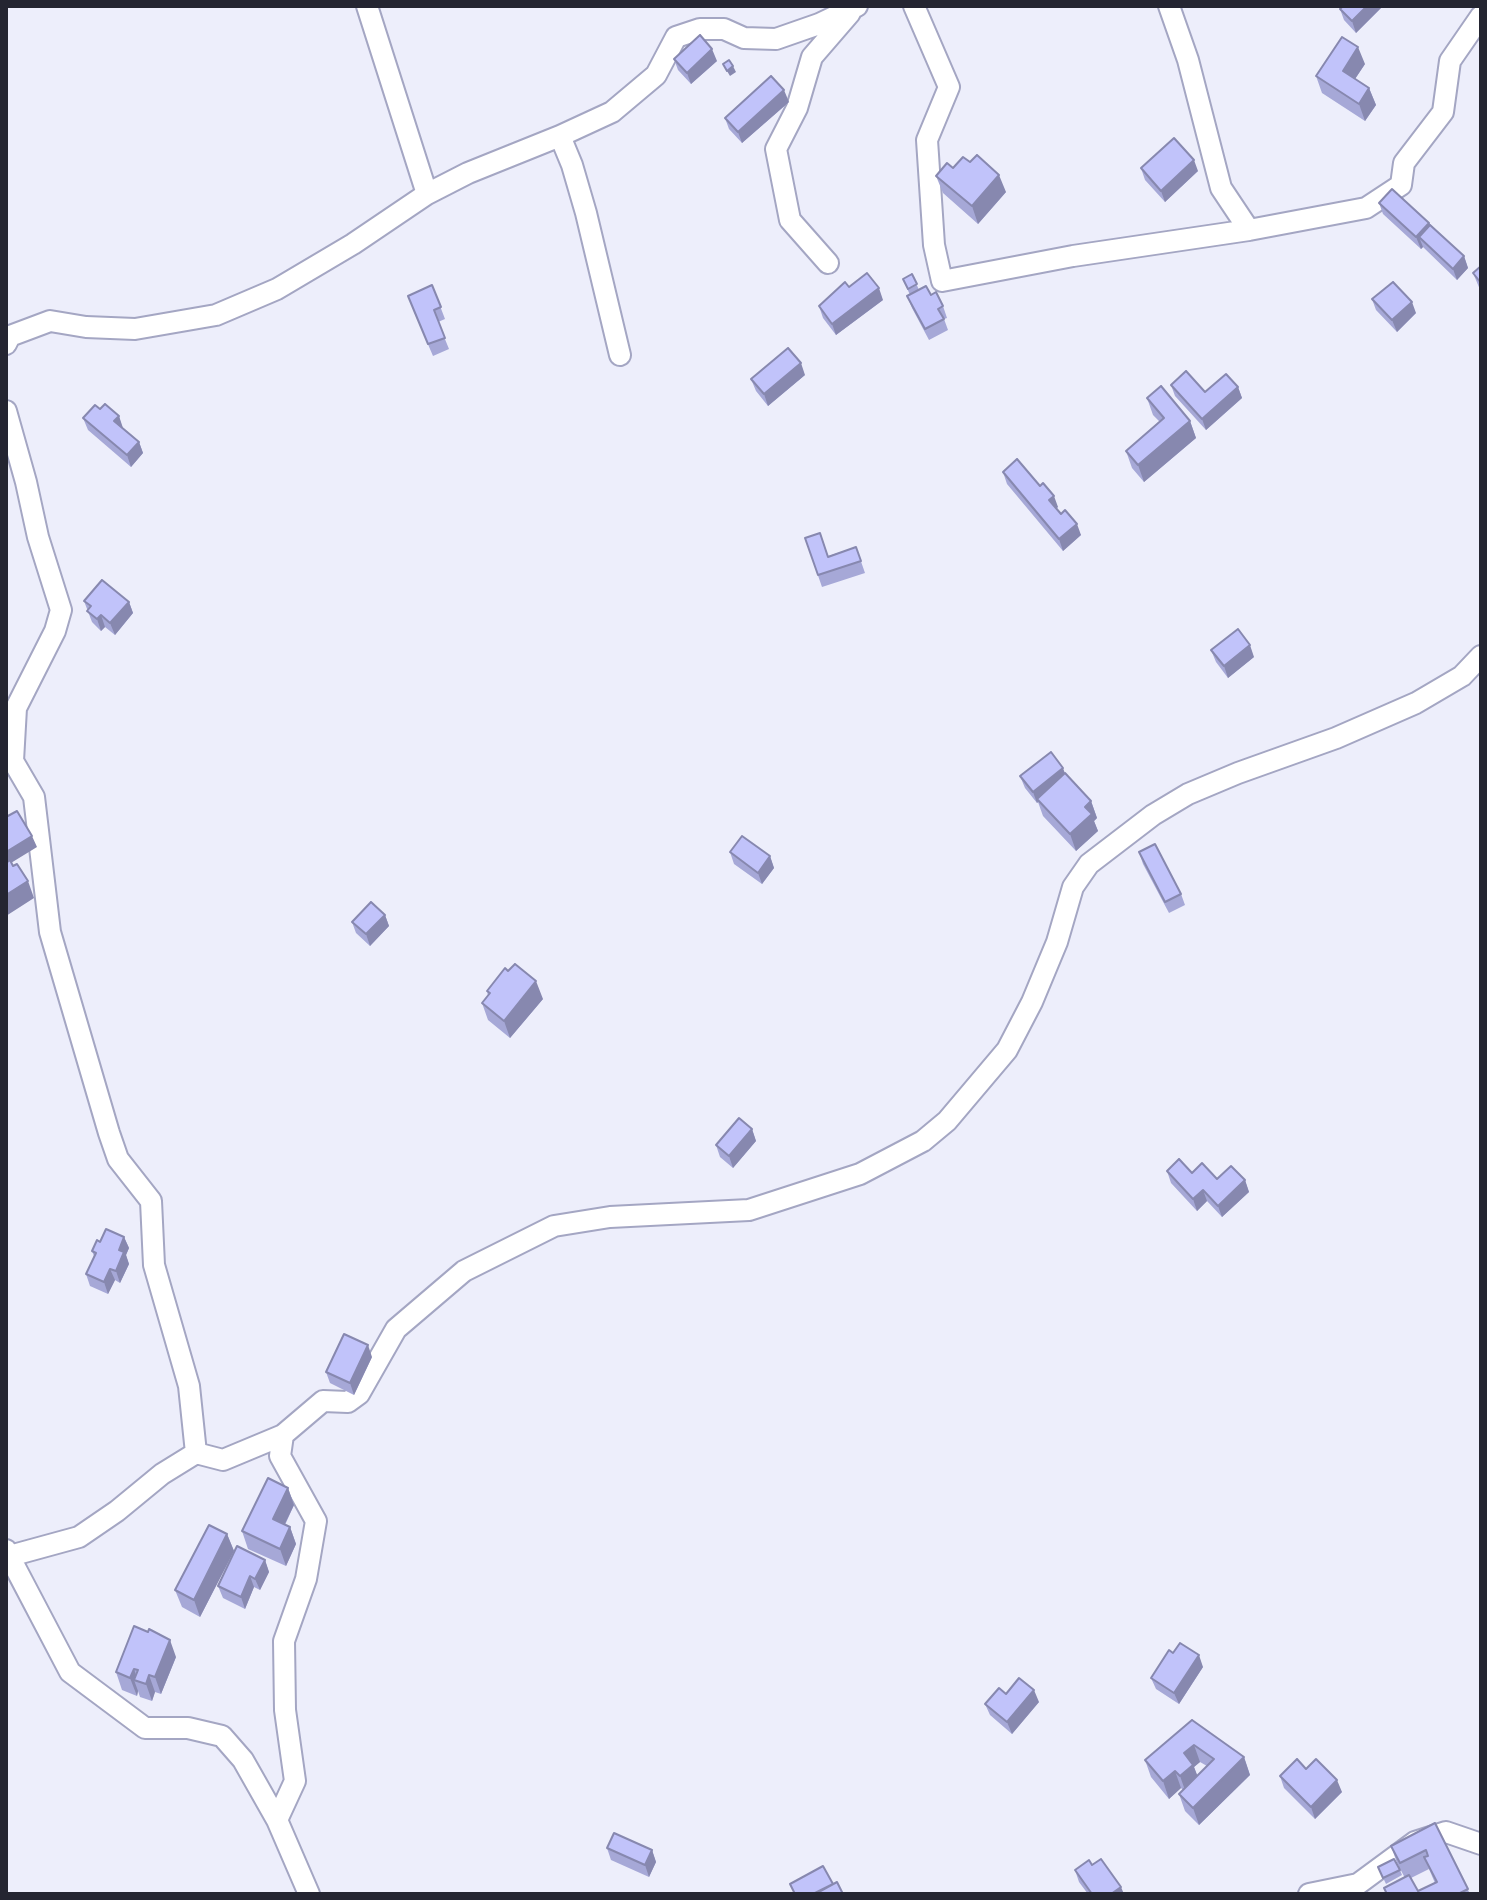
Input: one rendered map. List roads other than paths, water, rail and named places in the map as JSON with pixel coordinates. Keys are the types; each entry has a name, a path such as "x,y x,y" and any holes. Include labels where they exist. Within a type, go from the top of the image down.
{"street":[{"path":"367,6 427,194"},
{"path":"914,6 949,87 927,140 934,245 942,281 1073,256 1249,230 1366,208 1401,185 1404,163 1443,112 1450,61 1481,16"},
{"path":"1169,6 1188,60 1221,188 1249,230"},
{"path":"7,339 50,321 86,327 135,329 216,315 277,289 353,244 427,194 468,173 612,112 656,75 676,37 700,29 724,29 744,38 776,39 856,7"},
{"path":"828,263 790,220 776,149 797,108 812,57 856,7"},
{"path":"560,136 586,213 620,355"},
{"path":"6,411 38,537 61,610 55,631 16,708 13,761 34,797 50,932 109,1133 118,1159 151,1201 154,1265 189,1386 196,1453"},
{"path":"309,1894 277,1820 243,1760 222,1736 188,1728 145,1728 70,1672 7,1554 79,1537 162,1474 196,1453 223,1460 283,1435 323,1401 348,1402 359,1394 396,1329 464,1271 554,1226 610,1217 749,1210 860,1174 923,1141 947,1121 1007,1050 1032,1002 1057,942 1073,887 1089,864 1153,815 1188,794 1336,738 1416,703 1462,676 1481,656"},
{"path":"277,1820 295,1781 285,1710 284,1641 306,1579 316,1521 280,1456 283,1435"},
{"path":"1309,1894 1358,1884 1415,1842 1446,1832 1481,1844"}]}
